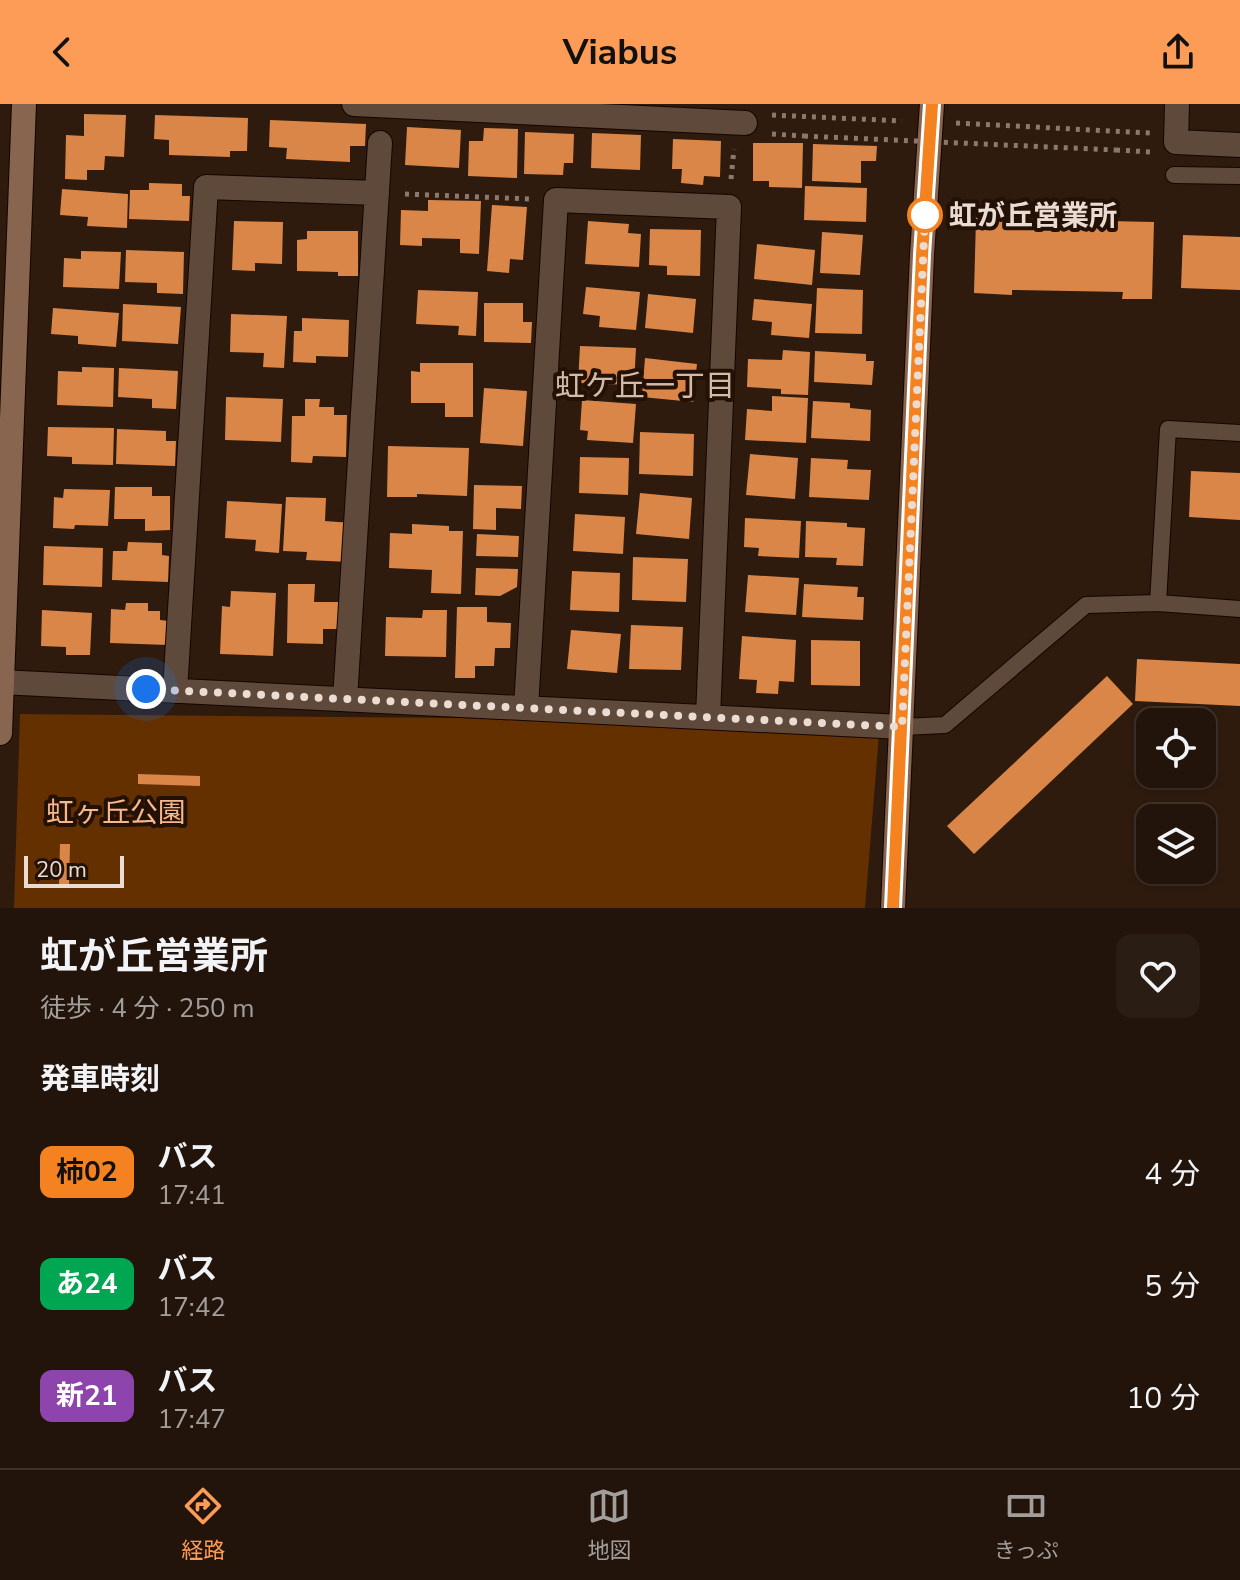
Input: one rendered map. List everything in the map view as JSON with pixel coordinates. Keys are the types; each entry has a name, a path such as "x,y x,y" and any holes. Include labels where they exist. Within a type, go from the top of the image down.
{"street":[{"path":"0,733 24,104"},
{"path":"354,104 740,123"},
{"path":"1177,104 1176,142 1240,145"},
{"path":"893,908 922,255 932,113"},
{"path":"345,699 380,143"},
{"path":"175,691 206,187 377,193"},
{"path":"526,708 556,200 729,207 708,717"},
{"path":"1,682 902,727"}],"lane":[{"path":"1174,175 1240,176"},
{"path":"1158,603 1168,429 1240,433"},
{"path":"902,727 945,725 1086,605 1158,603 1240,609"}],"path":[{"path":"729,207 740,123 765,114 932,113 1148,133 1176,142"},
{"path":"804,136 1116,150"},
{"path":"377,193 556,200"}],"green space":[{"name":"虹ヶ丘公園","path":"20,714 880,722 865,908 14,908"}],"building":[{"path":"84,114 126,115 124,157 105,156 104,170 87,170 87,180 65,179 66,135 84,136"},
{"path":"155,115 248,118 247,151 230,151 230,157 169,155 169,140 154,139"},
{"path":"270,120 366,124 365,146 350,146 350,162 286,159 287,148 269,147"},
{"path":"407,127 461,130 459,168 405,165"},
{"path":"484,128 518,129 517,178 468,176 469,141 483,141"},
{"path":"525,132 574,134 573,163 564,163 563,175 524,174"},
{"path":"592,133 641,135 640,170 591,168"},
{"path":"673,139 721,141 720,177 704,176 703,185 681,183 682,169 672,169"},
{"path":"753,143 803,143 802,188 769,187 769,181 753,181"},
{"path":"813,144 877,146 876,161 861,161 861,183 812,181"},
{"path":"149,183 182,184 182,196 190,196 189,221 129,219 130,190 149,190"},
{"path":"805,186 867,188 866,222 804,220"},
{"path":"62,189 128,194 127,228 87,226 88,217 60,215"},
{"path":"428,200 481,201 479,254 460,253 460,239 422,238 422,246 400,245 401,210 428,211"},
{"path":"492,205 527,207 523,260 510,259 509,273 487,271"},
{"path":"976,218 1154,222 1152,299 1122,299 1123,292 1012,290 1012,295 974,293"},
{"path":"234,221 283,222 282,264 255,263 255,271 232,270"},
{"path":"588,221 629,224 628,233 641,234 639,267 585,264"},
{"path":"650,229 701,230 700,276 667,275 667,266 649,265"},
{"path":"307,231 358,231 358,276 297,271 297,240 307,239"},
{"path":"822,232 863,235 860,275 820,273"},
{"path":"1183,235 1240,237 1240,290 1181,288"},
{"path":"757,244 815,250 812,285 754,279"},
{"path":"126,250 184,252 183,294 157,293 157,283 125,282"},
{"path":"81,251 121,252 119,289 63,287 64,258 81,259"},
{"path":"586,287 640,292 636,330 599,327 600,316 583,314"},
{"path":"817,288 863,290 862,334 815,333"},
{"path":"418,290 478,292 476,336 458,335 459,326 416,324"},
{"path":"648,294 696,299 693,333 645,328"},
{"path":"754,299 812,304 809,338 771,335 772,322 752,320"},
{"path":"484,303 523,303 523,322 532,322 531,343 484,342"},
{"path":"123,304 181,307 178,344 122,341"},
{"path":"53,308 119,313 116,347 78,344 78,336 51,334"},
{"path":"231,314 287,316 284,368 263,367 264,353 230,352"},
{"path":"302,318 349,320 348,357 316,356 316,363 293,362 294,331 302,331"},
{"path":"580,346 636,348 634,385 578,383"},
{"path":"783,350 810,352 808,395 781,394 781,389 747,387 748,359 782,360"},
{"path":"815,351 866,354 866,361 874,361 872,385 814,382"},
{"path":"645,358 697,364 693,402 642,397"},
{"path":"420,363 473,363 473,417 445,417 445,403 411,403 411,371 420,372"},
{"path":"82,367 114,368 113,407 57,405 58,371 82,372"},
{"path":"119,368 178,371 176,409 152,408 152,399 118,397"},
{"path":"484,388 527,391 523,446 480,443"},
{"path":"772,396 808,398 806,443 745,440 747,409 772,411"},
{"path":"226,397 283,399 281,442 225,440"},
{"path":"305,399 320,399 319,407 334,407 334,415 347,415 346,457 313,456 312,463 291,462 292,416 305,416"},
{"path":"582,400 636,404 633,443 587,440 588,431 580,430"},
{"path":"813,401 850,403 850,408 871,410 870,441 811,438"},
{"path":"48,427 114,428 113,465 72,464 72,457 47,456"},
{"path":"117,429 166,431 166,441 176,441 175,466 116,464"},
{"path":"640,432 694,434 693,476 639,474"},
{"path":"388,446 469,448 467,496 417,494 417,497 387,497"},
{"path":"750,454 798,458 795,499 746,495"},
{"path":"580,457 629,458 628,495 579,493"},
{"path":"811,458 848,460 847,469 871,470 869,500 809,497"},
{"path":"1191,471 1240,473 1240,520 1189,517"},
{"path":"474,485 522,486 521,509 496,508 496,530 473,529"},
{"path":"115,487 152,487 152,496 170,496 170,530 145,531 145,519 114,519"},
{"path":"64,489 110,490 108,526 53,528 54,497 63,498"},
{"path":"640,493 692,498 689,539 636,534"},
{"path":"286,497 326,498 325,521 352,523 350,562 306,560 307,552 283,551"},
{"path":"227,501 282,504 279,553 255,551 256,540 225,538"},
{"path":"575,514 625,517 623,554 573,551"},
{"path":"745,518 801,521 799,558 758,556 759,548 744,547"},
{"path":"806,521 847,523 847,527 865,528 863,566 836,565 837,558 805,557"},
{"path":"412,524 449,526 449,531 463,531 461,594 431,593 432,570 389,568 390,533 412,534"},
{"path":"477,534 519,536 518,557 476,556"},
{"path":"128,542 162,543 162,555 169,556 168,582 112,580 113,551 127,551"},
{"path":"44,546 103,548 102,587 43,585"},
{"path":"633,557 688,559 686,602 632,600"},
{"path":"476,568 518,569 517,587 500,596 475,595"},
{"path":"572,571 620,573 619,612 570,610"},
{"path":"748,575 799,578 796,615 745,612"},
{"path":"288,584 315,584 314,602 339,602 338,629 323,629 323,644 287,643"},
{"path":"804,584 858,587 857,597 864,597 863,620 802,617"},
{"path":"231,591 276,593 273,656 220,654 222,606 230,607"},
{"path":"126,603 148,603 148,611 160,611 160,620 169,621 168,645 110,643 111,609 125,610"},
{"path":"457,607 487,607 487,622 511,623 510,648 495,648 494,666 475,666 475,678 455,678"},
{"path":"42,610 92,613 90,655 66,655 66,647 41,646"},
{"path":"423,610 447,610 446,657 385,656 386,617 422,618"},
{"path":"631,625 683,627 681,670 629,669"},
{"path":"571,630 621,634 617,673 567,669"},
{"path":"742,636 796,640 794,682 779,681 778,694 756,693 757,680 739,679"},
{"path":"811,640 860,641 860,686 811,685"},
{"path":"1137,659 1240,664 1240,706 1135,701"},
{"path":"1107,676 1133,704 974,854 947,826"},
{"path":"138,774 200,776 200,786 138,784"},
{"path":"60,844 70,844 69,886 59,885"}],"bus line":[{"name":"柿02","path":"893,908 922,255 932,104"}],"place":[{"name":"虹が丘営業所","path":"925,215"}],"district":[{"name":"虹ケ丘一丁目","path":"645,386"}],"route":[{"path":"146,689 902,727 925,215"}]}
